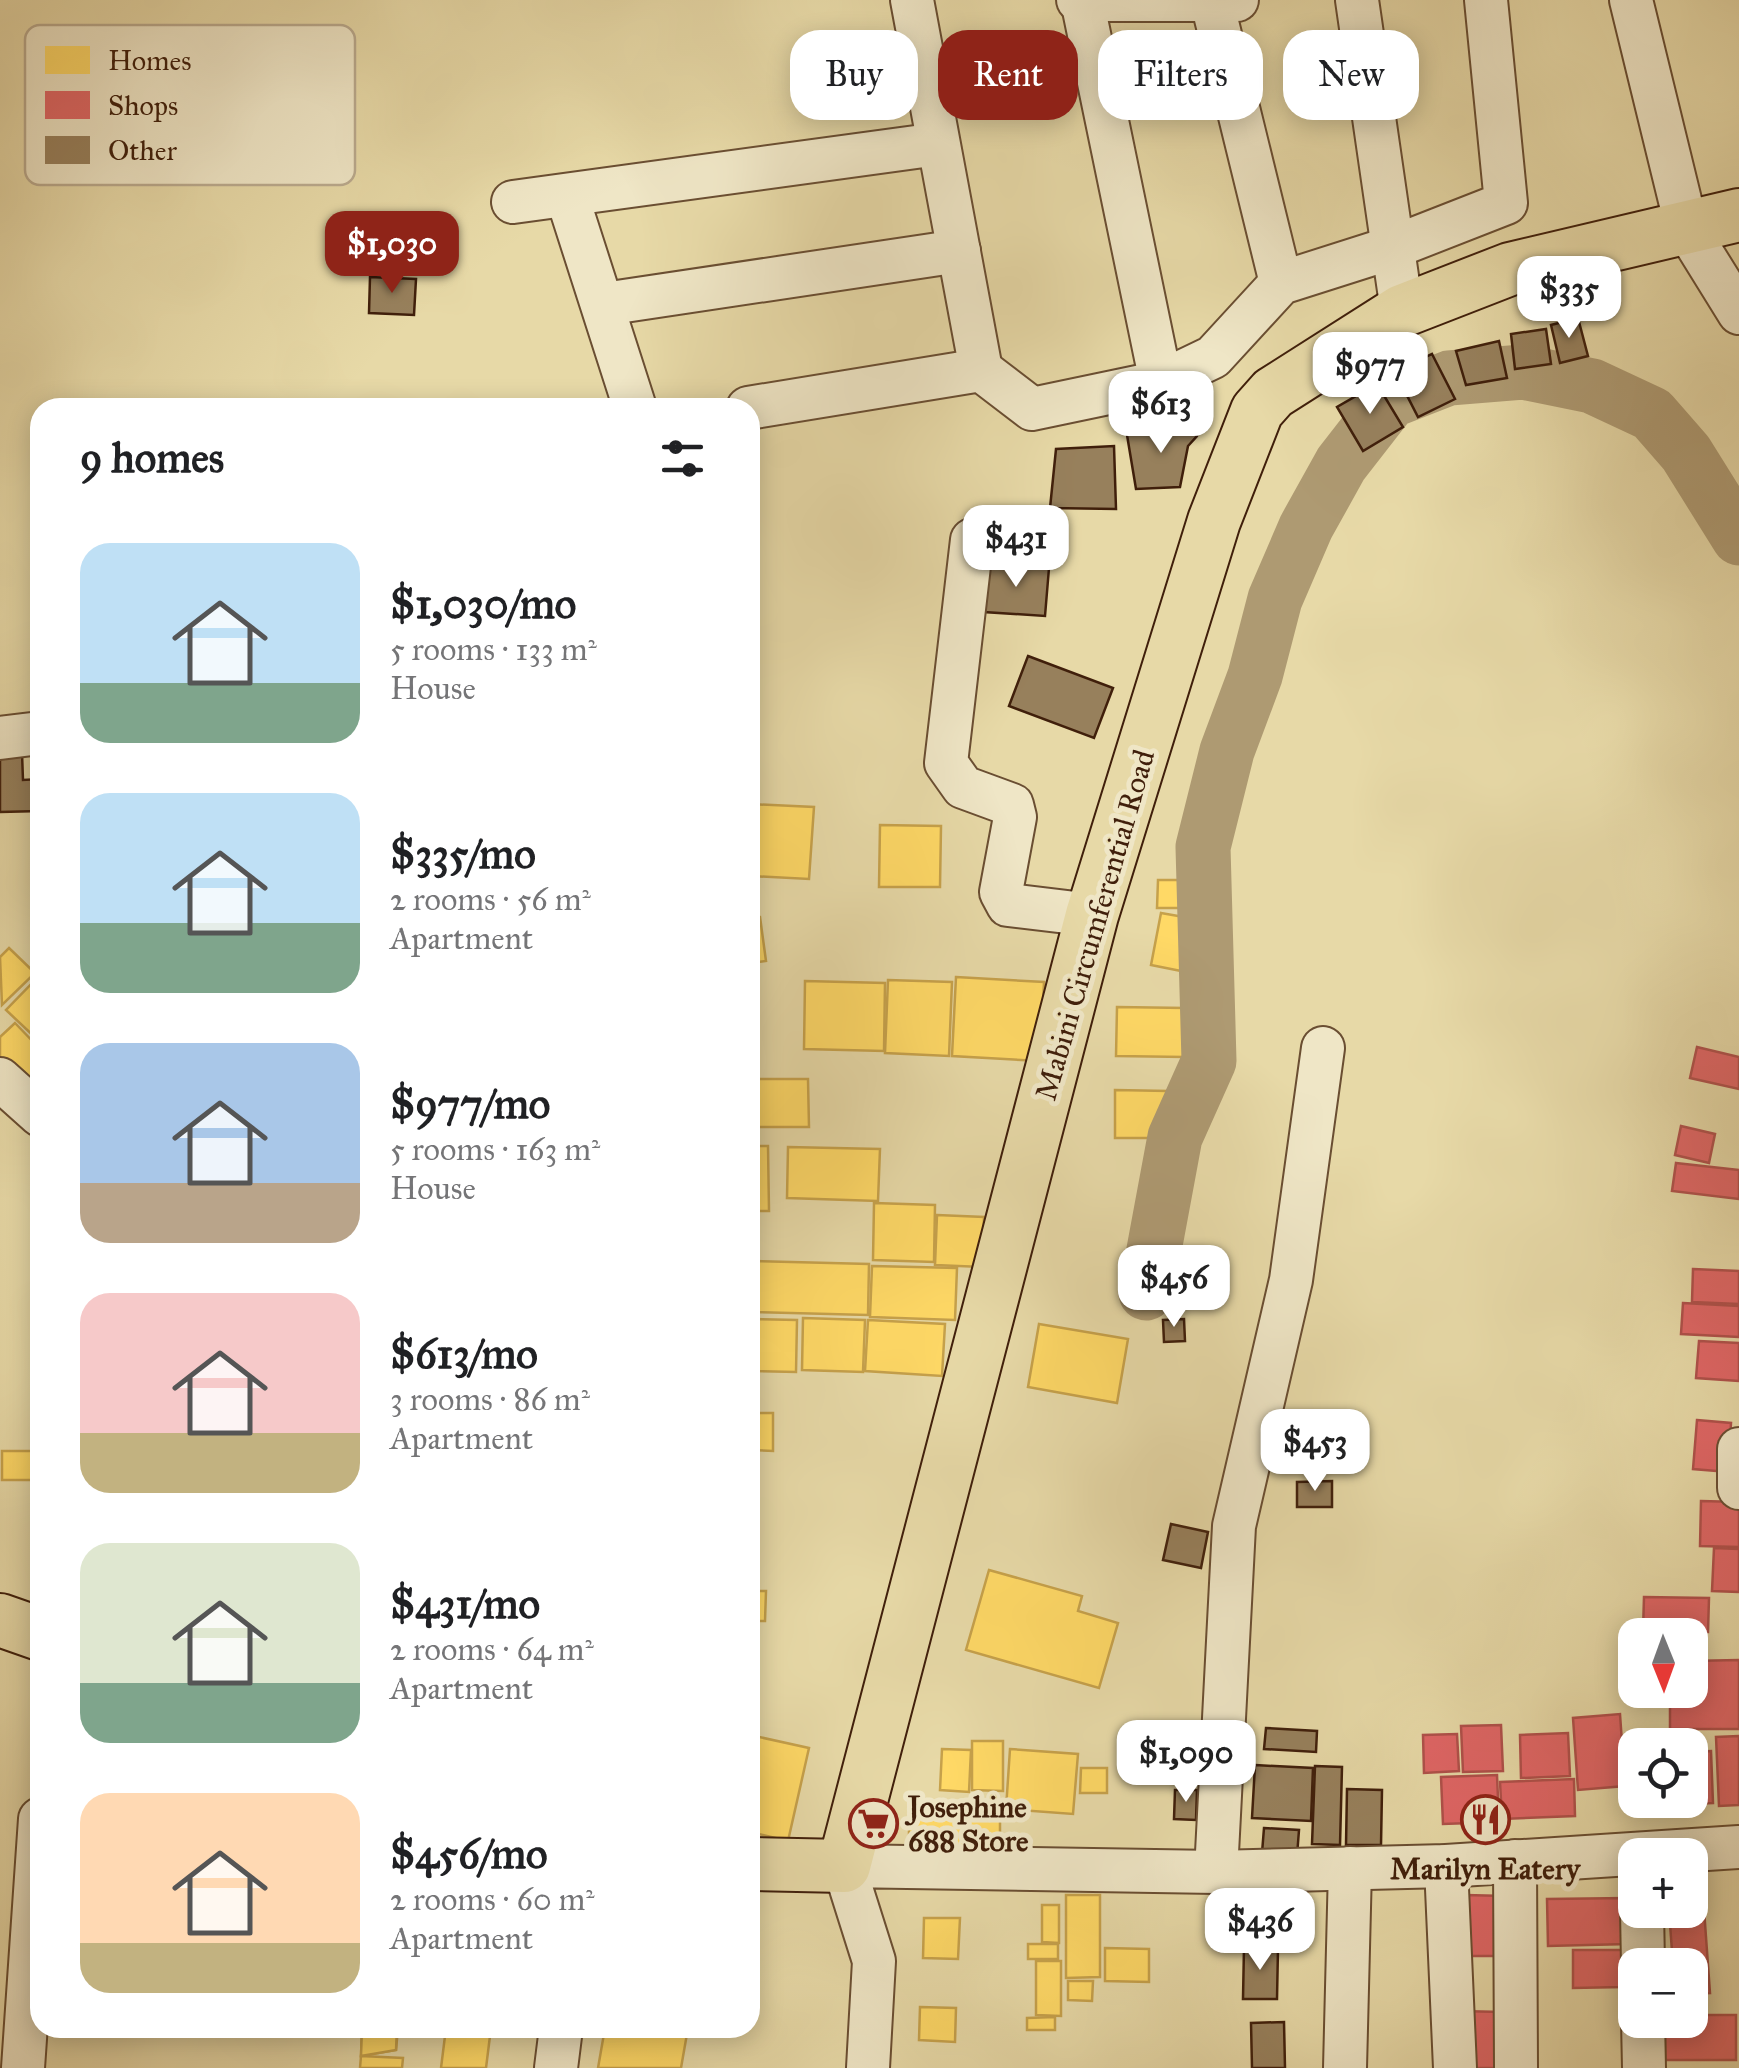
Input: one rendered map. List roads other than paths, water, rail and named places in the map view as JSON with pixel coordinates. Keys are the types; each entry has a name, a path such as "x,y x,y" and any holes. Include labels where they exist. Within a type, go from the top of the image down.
{"main road":[{"name":"Mabini Circumferential Road","path":"844,1866 1092,915 1214,521 1257,411 1272,393 1402,311 1510,269 1739,215"},
{"path":"0,1620 30,1630"},
{"path":"760,1864 844,1866"}],"street":[{"path":"912,0 982,370 1032,408 1161,382 1213,356 1281,283 1391,248 1506,203 1486,0"},
{"path":"1161,382 1080,0 1226,1 1281,283"},
{"path":"1357,0 1402,311"},
{"path":"1631,0 1687,229 1739,313"},
{"path":"513,202 938,144"},
{"path":"567,196 632,398"},
{"path":"604,304 959,251"},
{"path":"760,406 982,370"},
{"path":"972,540 946,764 963,787 1012,806 1014,817 1002,892 1008,905 1092,915"},
{"path":"0,738 30,734"},
{"path":"1216,1872 1234,1526 1290,1280 1323,1048"},
{"path":"0,1079 30,1107"},
{"path":"1739,1449 1739,1488"},
{"path":"1708,1850 1739,1848"},
{"path":"868,2068 874,1960 844,1866 1216,1872 1446,1866 1618,1855"},
{"path":"1515,1861 1516,2068"},
{"path":"1446,1866 1455,2068"},
{"path":"1345,2068 1350,1868"},
{"path":"22,2068 30,1957"},
{"path":"556,2068 560,2038"},
{"path":"1643,2038 1644,2068"}],"waterway":[{"path":"1146,1293 1175,1137 1209,1061 1203,847 1227,751 1255,676 1275,599 1306,527 1341,464 1390,401 1449,378 1523,372 1592,386 1652,414 1686,453 1739,538"}],"place":[{"name":"Marilyn Eatery","path":"1485,1820"},
{"name":"Josephine 688 Store","path":"873,1824"}]}
